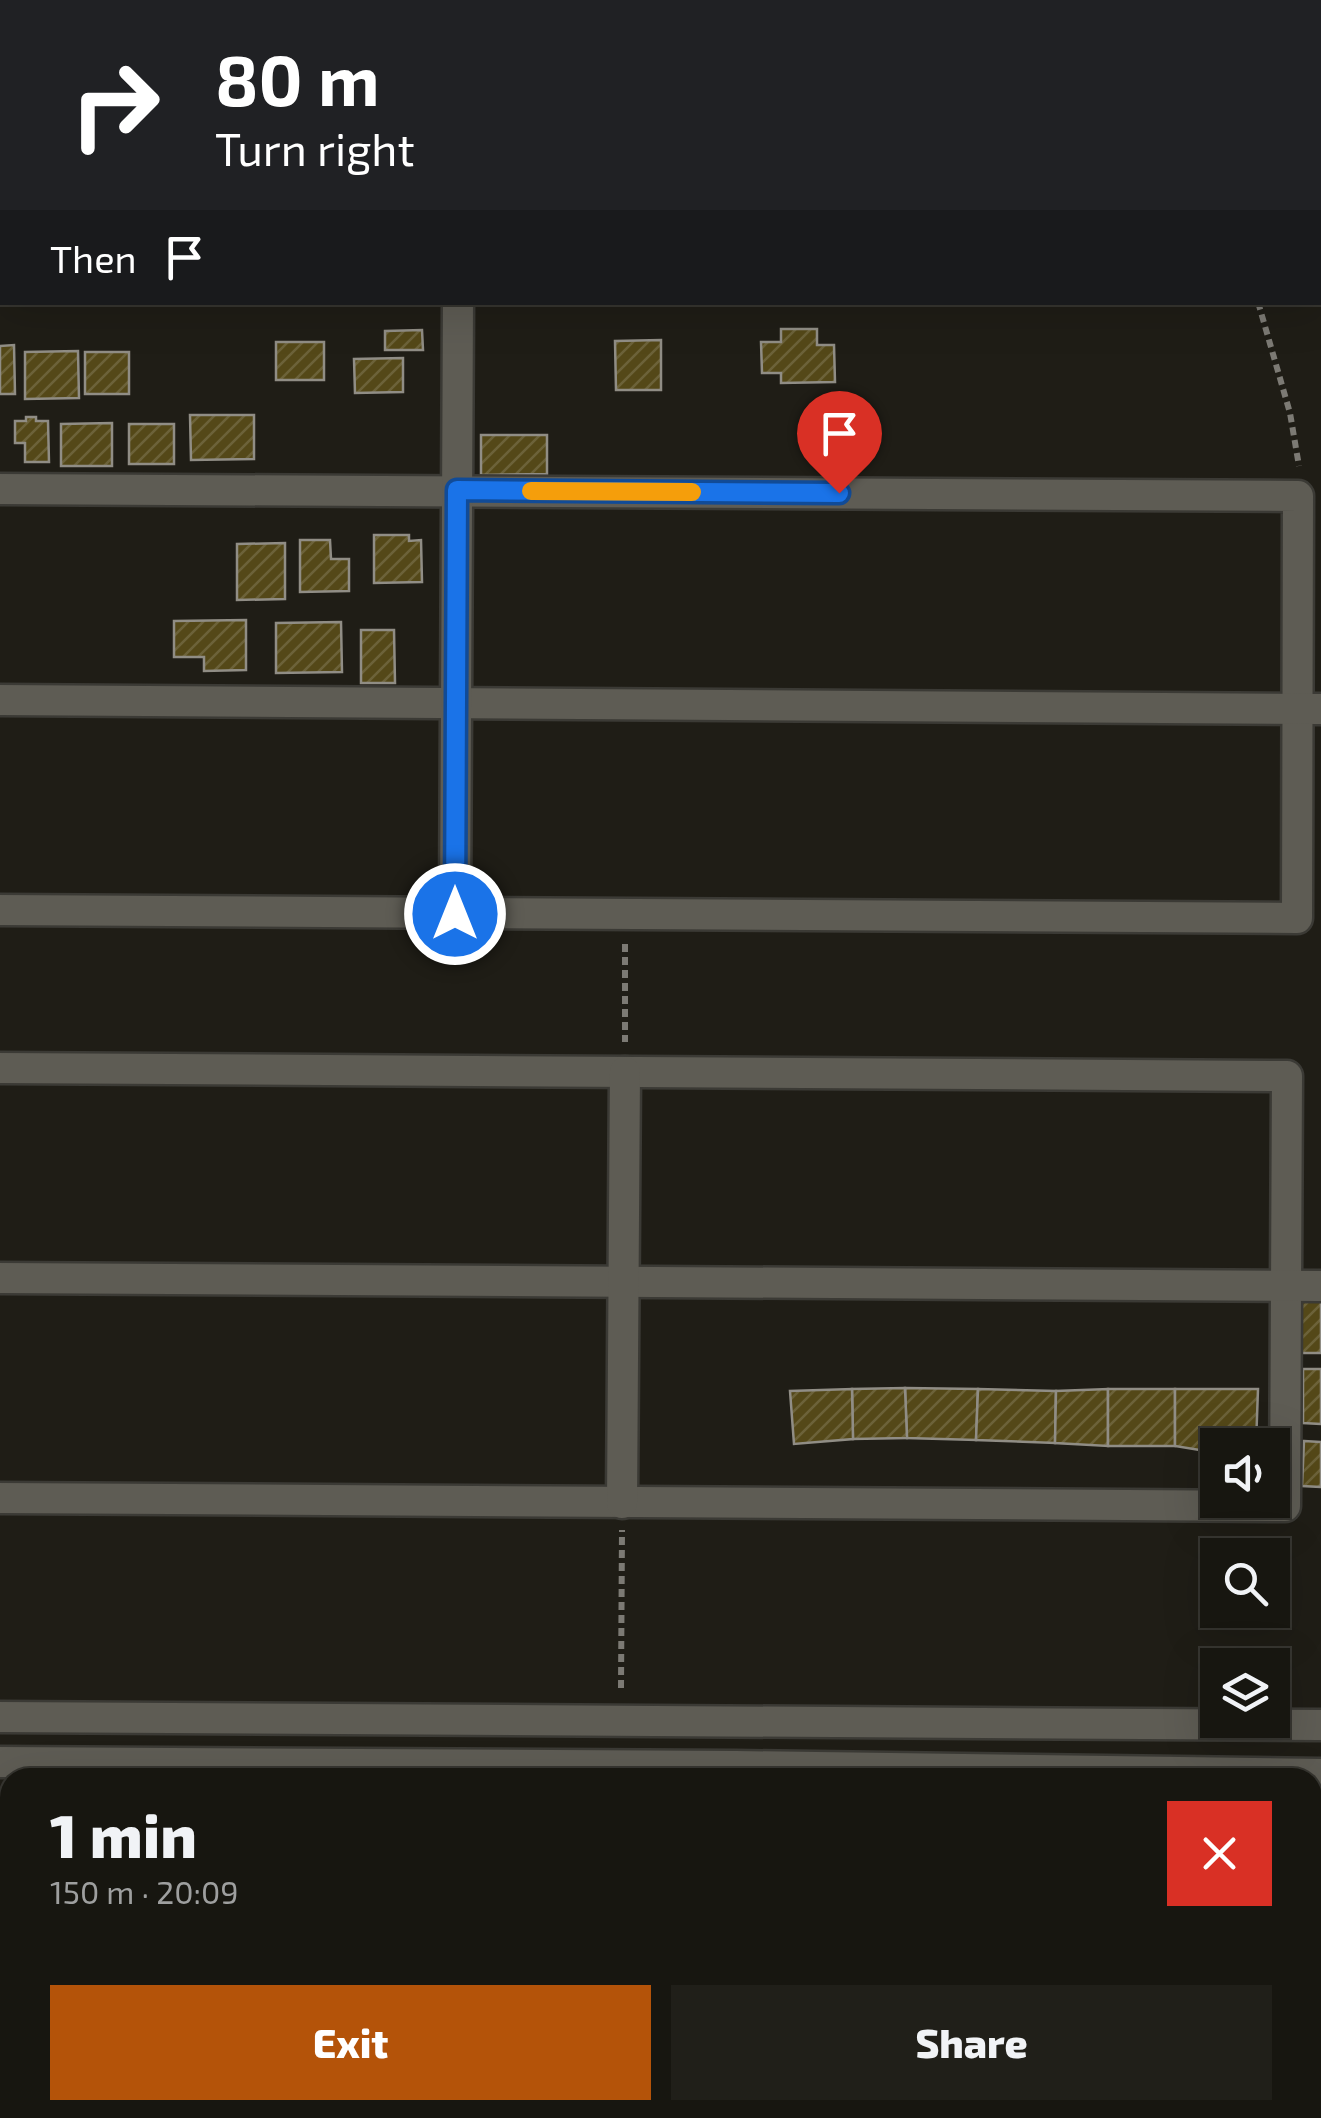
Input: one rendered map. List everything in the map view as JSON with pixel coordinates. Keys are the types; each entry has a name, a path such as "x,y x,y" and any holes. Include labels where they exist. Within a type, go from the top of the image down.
{"street":[{"path":"455,914 458,305"},
{"path":"0,489 1298,496 1310,708 1296,918 0,910"},
{"path":"0,700 1310,708"},
{"path":"0,1068 1287,1076 1284,1506 0,1498"},
{"path":"622,1503 624,1072"},
{"path":"0,1278 1321,1286"},
{"path":"0,1717 1321,1725"},
{"path":"0,1762 867,1768"}],"path":[{"path":"1259,305 1290,413 1301,480 1298,496"},
{"path":"624,938 624,1072"},
{"path":"621,1688 622,1503"}],"building":[{"path":"781,329 817,329 817,345 834,345 835,382 781,383 781,373 762,373 761,342 781,342"},
{"path":"422,330 423,350 385,350 385,331"},
{"path":"661,340 661,390 616,390 615,341"},
{"path":"276,342 324,342 324,380 276,380"},
{"path":"14,345 15,394 0,394 0,346"},
{"path":"78,351 79,398 25,399 25,352"},
{"path":"85,352 129,352 129,394 85,394"},
{"path":"403,358 403,392 355,393 354,359"},
{"path":"190,415 254,415 254,459 191,460"},
{"path":"26,417 48,421 49,462 25,462 25,443 15,443 15,421 26,421"},
{"path":"112,423 112,466 61,466 61,424"},
{"path":"129,424 174,424 174,464 129,464"},
{"path":"481,435 547,435 547,474 481,475"},
{"path":"374,535 409,535 409,541 421,540 422,582 374,583"},
{"path":"300,540 330,540 331,559 349,559 349,591 300,592"},
{"path":"285,543 285,599 237,600 237,544"},
{"path":"246,620 246,670 204,671 204,657 174,657 174,621"},
{"path":"341,622 342,672 276,673 276,623"},
{"path":"361,630 394,630 395,683 361,683"},
{"path":"1298,1301 1321,1301 1321,1353 1299,1353"},
{"path":"1303,1369 1321,1369 1321,1424 1303,1423"},
{"path":"905,1388 978,1389 976,1440 907,1438"},
{"path":"905,1388 907,1438 853,1439 852,1389"},
{"path":"852,1389 853,1439 794,1444 790,1391"},
{"path":"978,1389 1056,1391 1055,1443 976,1440"},
{"path":"1108,1389 1108,1446 1055,1443 1056,1391"},
{"path":"1108,1389 1175,1389 1175,1446 1108,1446"},
{"path":"1175,1389 1258,1389 1257,1428 1200,1428 1200,1450 1175,1446"},
{"path":"1304,1441 1321,1442 1321,1487 1302,1486"}],"slow traffic":[{"path":"531,491 692,492"}],"route":[{"path":"455,914 457,490 839,493"}]}
